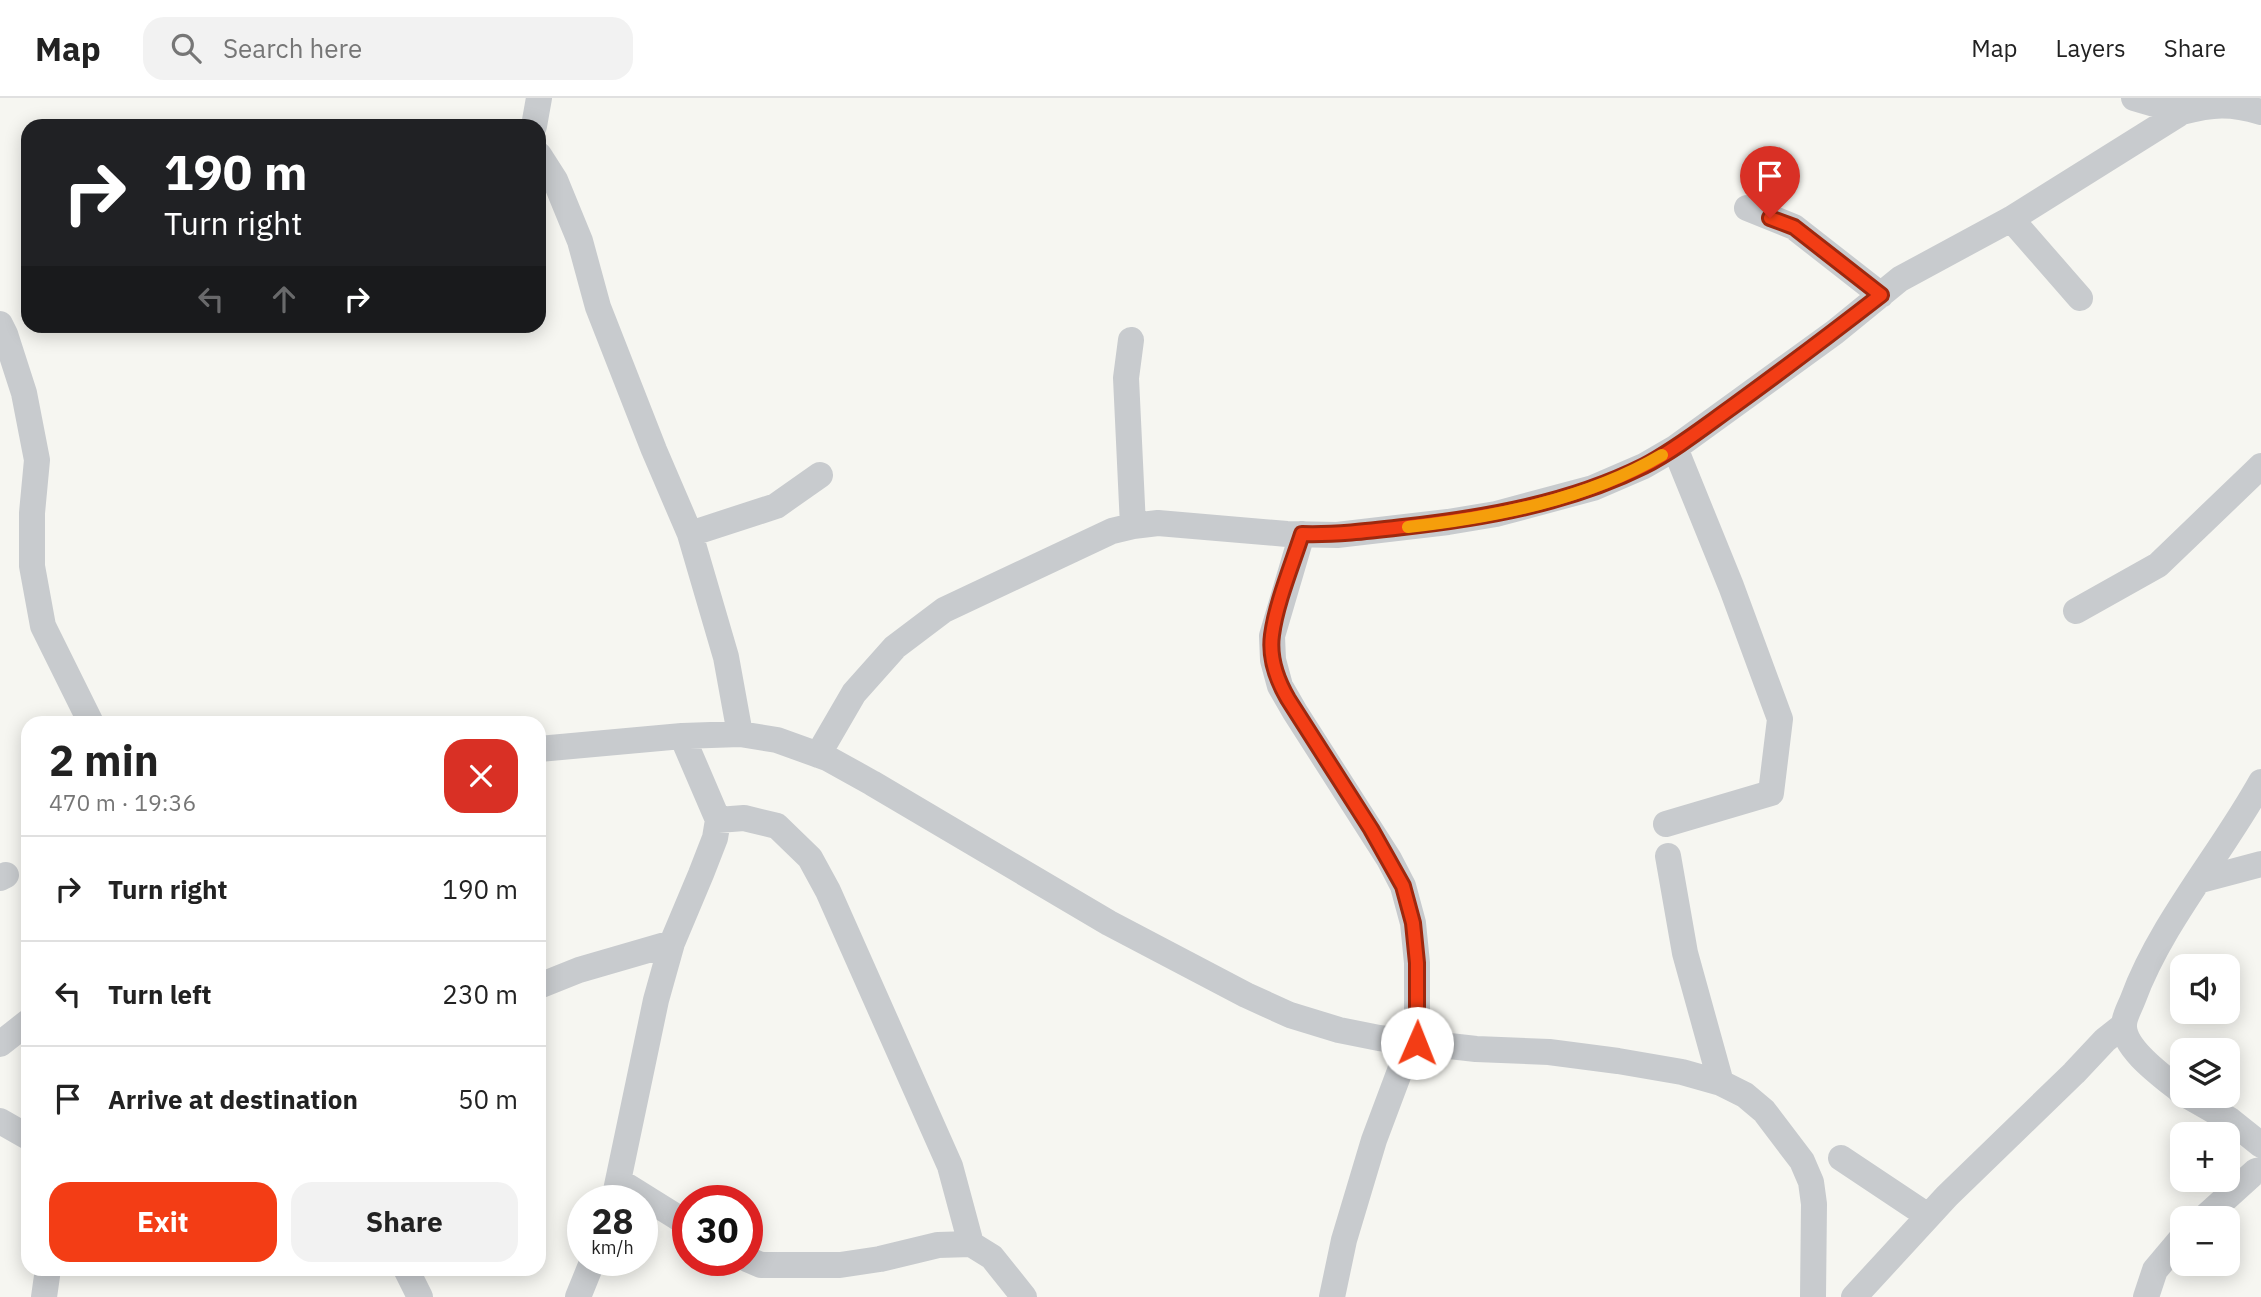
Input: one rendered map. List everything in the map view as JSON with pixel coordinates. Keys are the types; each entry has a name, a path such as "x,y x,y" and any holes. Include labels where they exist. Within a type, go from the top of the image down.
{"street":[{"path":"535,119 539,98"},
{"path":"2134,98 2182,105 2239,106 2261,112"},
{"path":"818,755 854,693 895,647 944,610 1112,531 1158,523 1337,535 1448,522 1496,514 1593,488 1644,466 1675,448 1835,332 1900,279 2011,219 2182,105"},
{"path":"546,166 555,180 575,229 598,307 690,534 726,657 740,734"},
{"path":"1747,208 1794,227 1881,295"},
{"path":"2011,219 2080,298"},
{"path":"11,328 37,460 32,566 43,626 88,716"},
{"path":"1131,340 1126,378 1133,526"},
{"path":"1666,824 1771,793 1780,719 1731,586 1675,448"},
{"path":"2076,611 2158,565 2261,466"},
{"path":"690,534 776,506 820,475"},
{"path":"1302,534 1272,636 1273,660 1280,686 1371,829 1403,886 1413,923 1417,963 1417,1043 1401,1068 1374,1140 1344,1240 1332,1297"},
{"path":"546,748 682,736 740,734 777,740 818,755 873,783 1109,923 1246,995 1290,1015 1339,1030 1417,1043 1549,1052 1618,1060 1682,1072 1721,1083 1745,1096 1764,1111 1783,1133 1807,1172 1814,1204 1813,1297"},
{"path":"617,1185 656,1000 672,943 715,838 718,820 682,736"},
{"path":"1854,1297 1928,1216 2105,1040 2124,1025 2157,945 2201,880 2261,782"},
{"path":"718,820 744,818 777,826 810,858 828,891 950,1166 971,1244"},
{"path":"1668,856 1685,953 1721,1083"},
{"path":"2201,880 2261,864"},
{"path":"546,983 579,970 672,943"},
{"path":"2124,1025 2129,1042 2143,1059 2170,1082"},
{"path":"0,1044 21,1028"},
{"path":"2209,1108 2230,1120 2261,1145"},
{"path":"0,1121 21,1133"},
{"path":"1841,1158 1928,1216"},
{"path":"2217,1206 2256,1171 2261,1170"},
{"path":"763,1265 840,1265 880,1259 937,1245 971,1244 992,1257 1024,1297"},
{"path":"2146,1297 2155,1270 2170,1252"},
{"path":"44,1297 47,1276"},
{"path":"410,1276 420,1297"},
{"path":"578,1297 587,1276"}],"slow traffic":[{"path":"1408,527 1496,514 1545,502 1593,488 1644,466 1662,455"}],"route":[{"path":"1417,1043 1417,963 1413,923 1403,886 1371,829 1280,686 1273,660 1272,636 1302,534 1337,535 1496,514 1593,488 1644,466 1675,448 1835,332 1881,295 1794,227 1770,218"}]}
